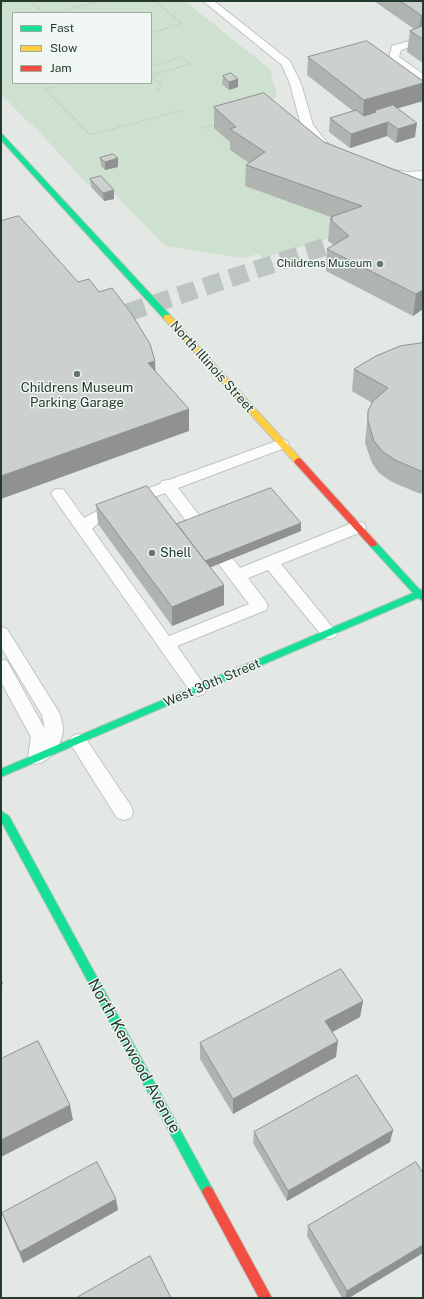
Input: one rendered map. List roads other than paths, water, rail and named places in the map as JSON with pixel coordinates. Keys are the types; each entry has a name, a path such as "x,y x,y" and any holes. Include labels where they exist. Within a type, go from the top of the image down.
{"main road":[{"name":"North Illinois Street","path":"1,136 358,527 422,595"},
{"name":"West 30th Street","path":"1,773 329,633 422,595"},
{"name":"North Kenwood Avenue","path":"1,815 5,819 266,1298"}],"lane":[{"path":"208,1 286,64 293,73 307,127 314,138 332,152"},
{"path":"423,40 396,48 394,58 423,79"},
{"path":"372,169 392,174 423,175"},
{"path":"84,528 93,520 109,510 167,485 282,444"},
{"path":"166,644 260,606 167,485"},
{"path":"59,494 198,689"},
{"path":"237,576 358,527"},
{"path":"270,562 329,633"},
{"path":"1,633 51,714 54,730 50,743 37,758"},
{"path":"1,666 40,737 37,758"},
{"path":"78,741 124,812"}],"tunnel":[{"path":"102,321 333,244"}],"place":[{"name":"Childrens Museum","path":"380,264"},
{"name":"Childrens Museum Parking Garage","path":"77,374"},
{"name":"Shell","path":"152,553"}]}
